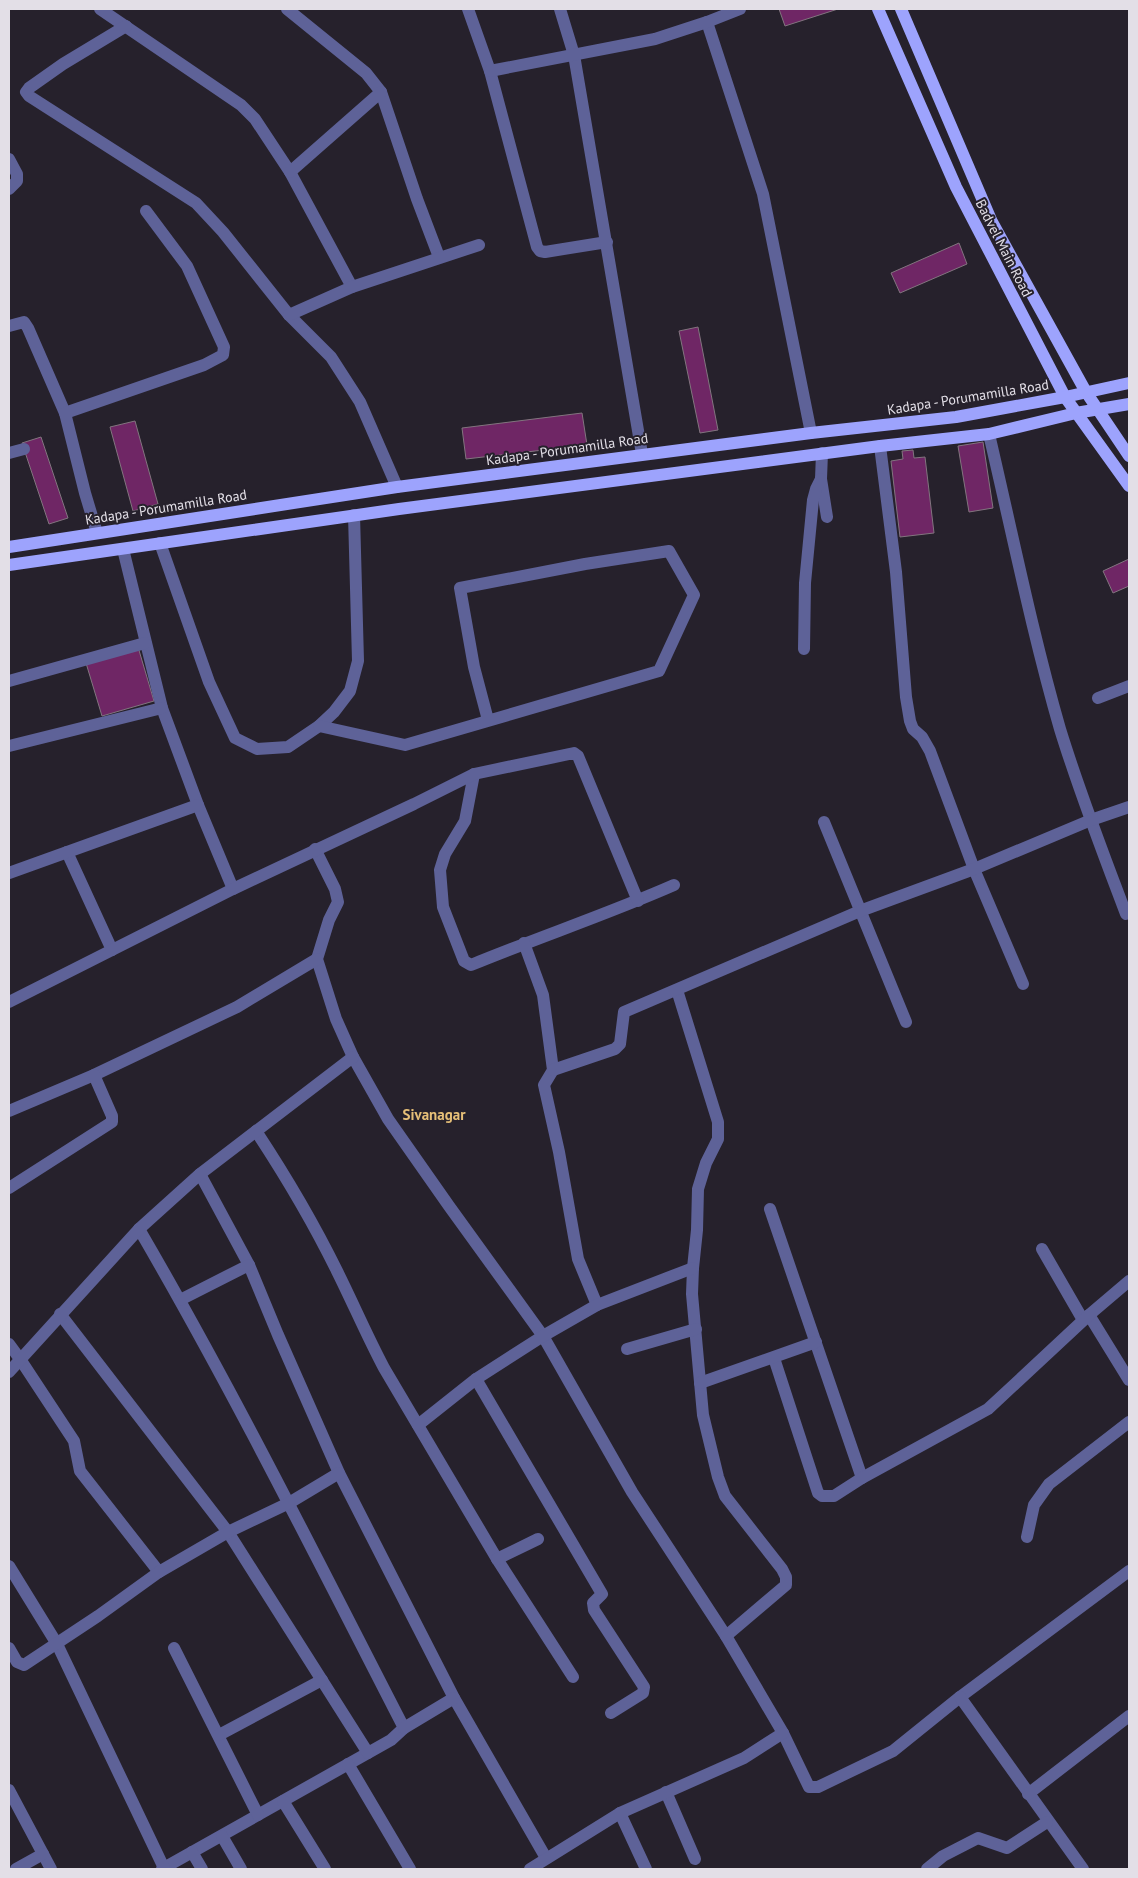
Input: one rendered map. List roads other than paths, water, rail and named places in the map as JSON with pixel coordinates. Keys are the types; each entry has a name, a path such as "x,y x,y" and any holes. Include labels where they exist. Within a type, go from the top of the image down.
{"main road":[{"name":"Badvel Main Road","path":"878,9 956,187 1065,397 1129,486"},
{"name":"Badvel Main Road","path":"901,9 992,222 1086,392 1129,456"},
{"name":"Kadapa - Porumamilla Road","path":"9,547 397,487 642,454 956,417 1129,383"},
{"path":"9,565 354,515 822,453 989,434 1076,413 1129,404"}],"street":[{"path":"100,9 241,105 255,119 290,172 352,287"},
{"path":"287,9 366,73 380,92 439,257"},
{"path":"468,9 490,71 536,248 545,252 607,242"},
{"path":"560,9 574,55 642,454"},
{"path":"490,71 655,39 740,9"},
{"path":"707,22 763,194 812,433"},
{"path":"126,26 63,64 26,92 29,96 196,203 223,232 289,315 331,357 360,402 397,487"},
{"path":"290,172 380,92"},
{"path":"9,159 17,174 17,181 9,189"},
{"path":"65,413 204,365 223,355 224,347 187,266 146,211"},
{"path":"289,315 352,287 479,245"},
{"path":"9,326 24,322 28,328 65,413 85,494 97,533"},
{"path":"989,434 1034,627 1058,719 1091,820 1126,914"},
{"path":"880,446 896,572 906,696 910,721 930,751 974,869 1023,984"},
{"path":"9,453 24,448"},
{"path":"822,453 822,479 827,517"},
{"path":"804,650 805,582 813,500 816,489 822,479"},
{"path":"160,543 209,682 235,738 257,749 288,747 319,726 334,712 350,691 358,661 354,515"},
{"path":"123,549 162,708 198,805 233,889"},
{"path":"319,726 405,745 659,671 694,595 669,550 460,588 474,668 488,720"},
{"path":"9,681 145,644"},
{"path":"1098,698 1129,686"},
{"path":"9,746 162,708"},
{"path":"9,1002 233,889 474,774 574,753 578,756 638,901"},
{"path":"474,774 465,821 445,854 440,870 443,907 464,961 471,965 524,943 638,901 674,885"},
{"path":"9,873 198,805"},
{"path":"553,1070 614,1049 620,1044 624,1012 860,911 974,869 1091,820 1129,807"},
{"path":"824,822 906,1022"},
{"path":"315,849 335,889 338,902 329,920 317,959 336,1018 353,1057 388,1119 543,1336 632,1492 726,1636 783,1733 809,1787 818,1787 893,1751 960,1697 1129,1571"},
{"path":"67,852 112,950"},
{"path":"524,943 543,995 553,1070 544,1085 559,1152 578,1259 597,1305"},
{"path":"9,1111 94,1075 237,1006 317,959"},
{"path":"676,990 718,1122 718,1139 706,1163 698,1189 697,1230 693,1268 692,1294 703,1415 718,1477 725,1496 782,1569 786,1577 786,1585 726,1636"},
{"path":"9,1372 139,1229 200,1174 353,1057"},
{"path":"9,1188 112,1122 112,1116 94,1075"},
{"path":"256,1131 277,1164 337,1270 370,1342 418,1425 497,1559 573,1677"},
{"path":"200,1174 249,1265 339,1473 454,1698 546,1858"},
{"path":"770,1210 862,1478"},
{"path":"139,1229 180,1300 289,1502 404,1728"},
{"path":"1042,1249 1129,1380"},
{"path":"180,1300 249,1265"},
{"path":"418,1425 476,1380 543,1336 597,1305 693,1268"},
{"path":"774,1358 818,1493 822,1496 834,1496 862,1478 988,1408 1086,1317 1129,1282"},
{"path":"60,1314 228,1532 368,1753"},
{"path":"627,1349 696,1329"},
{"path":"700,1384 816,1342"},
{"path":"9,1344 74,1441 80,1471 159,1572"},
{"path":"476,1380 602,1594 593,1603 594,1610 644,1687 643,1693 611,1713"},
{"path":"1027,1537 1034,1505 1049,1484 1129,1422"},
{"path":"9,1648 17,1662 24,1664 57,1644 159,1572 228,1532 289,1502 339,1473"},
{"path":"497,1559 538,1539"},
{"path":"9,1566 57,1644 163,1869 391,1740 404,1728 454,1698"},
{"path":"174,1648 258,1815"},
{"path":"219,1735 322,1680"},
{"path":"960,1697 1082,1869"},
{"path":"1028,1794 1129,1716"},
{"path":"530,1869 620,1813 744,1758 783,1733"},
{"path":"348,1764 410,1869"},
{"path":"9,1790 51,1869"},
{"path":"666,1792 695,1859"},
{"path":"283,1801 325,1869"},
{"path":"620,1813 646,1869"},
{"path":"927,1869 943,1856 978,1838 1007,1848 1047,1822"},
{"path":"222,1836 241,1869"},
{"path":"192,1852 202,1869"},
{"path":"16,1869 43,1854"}],"district":[{"name":"Sivanagar","path":"434,1115"}]}
